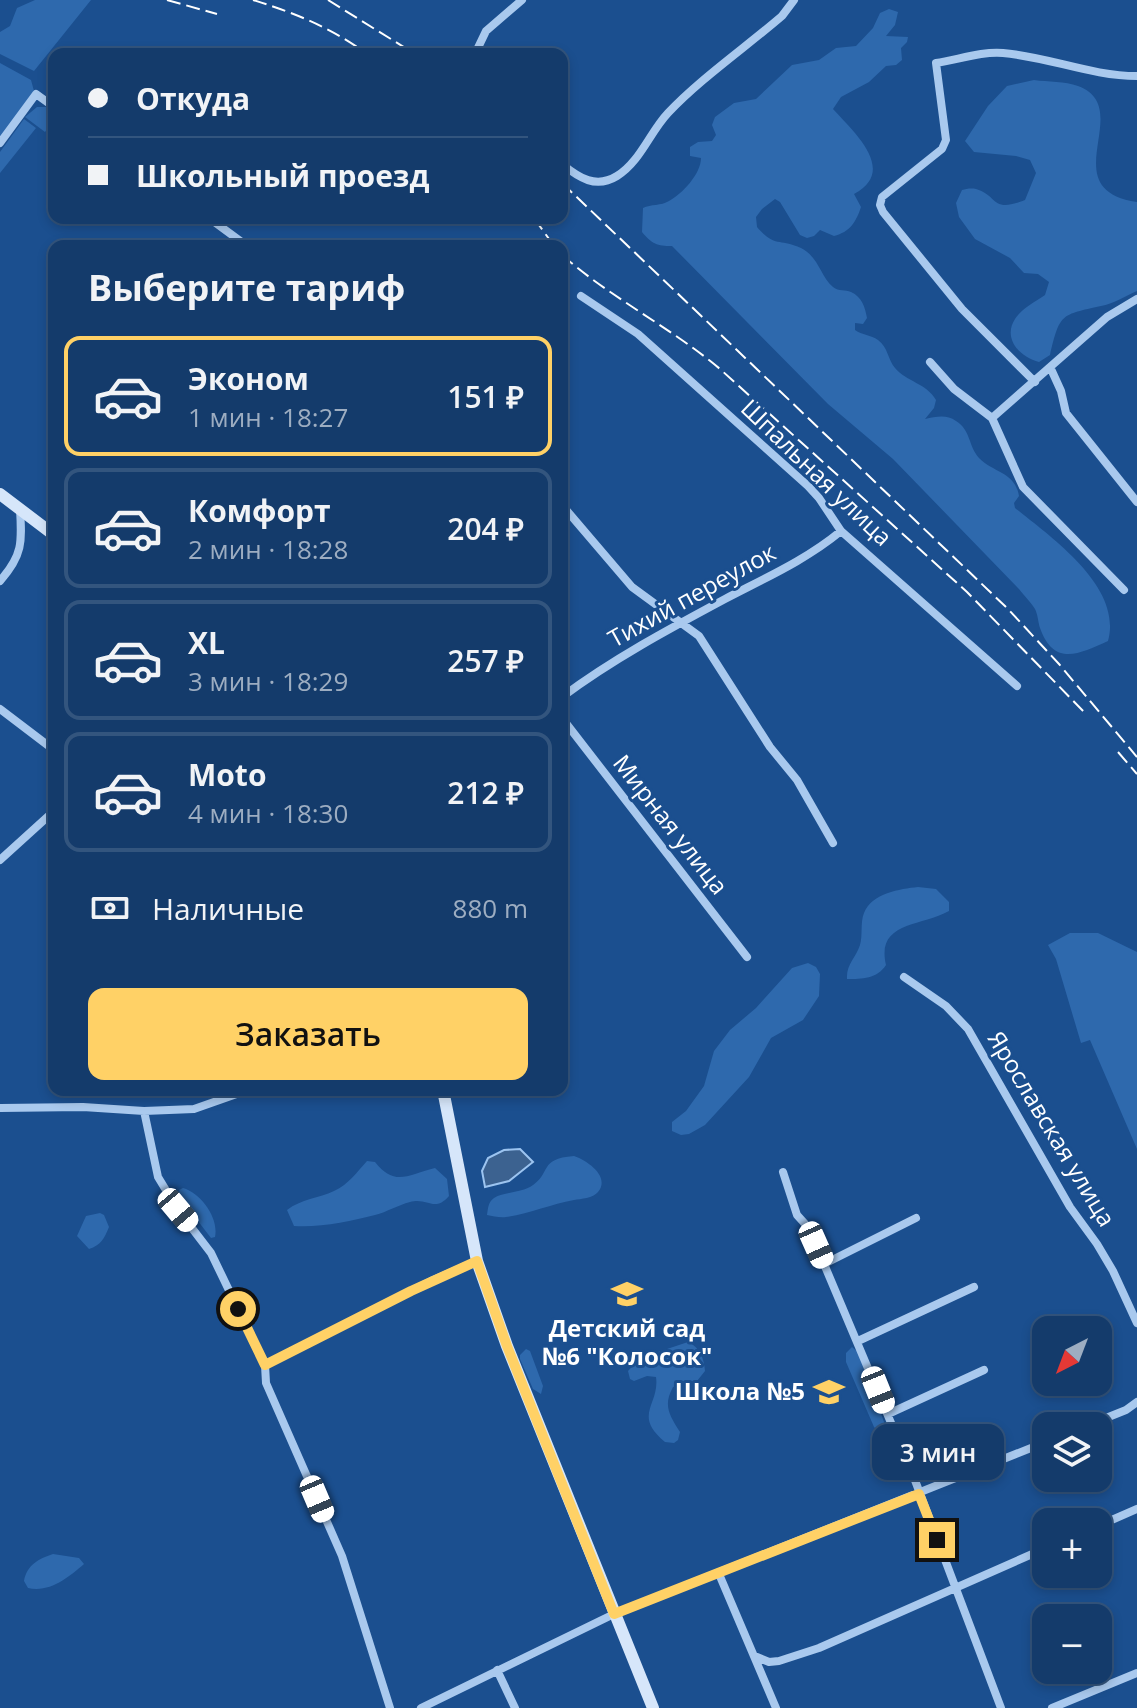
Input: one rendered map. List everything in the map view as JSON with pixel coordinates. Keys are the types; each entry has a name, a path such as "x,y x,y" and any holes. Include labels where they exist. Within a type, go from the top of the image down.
{"main road":[{"path":"0,494 48,530"},
{"path":"444,1096 477,1261 507,1346 653,1708"}],"street":[{"path":"478,48 486,31 522,0"},
{"path":"568,169 579,178 595,183 616,177 631,164 669,111 782,16 794,0"},
{"path":"1035,382 962,309 883,212 880,205 882,197 942,149 946,140 936,63 999,53 1046,59 1112,76 1137,76"},
{"path":"0,143 36,94 48,103"},
{"path":"217,224 239,240"},
{"name":"Шпальная улица","path":"581,296 638,334 808,486 841,531 1017,686"},
{"path":"992,418 1107,317 1137,299"},
{"path":"930,362 954,389 992,418 1023,487 1124,590"},
{"path":"1051,369 1066,413 1137,502"},
{"path":"0,581 22,546 20,508"},
{"path":"568,512 632,587 699,636 770,747 797,780 833,843"},
{"name":"Тихий переулок","path":"568,693 596,672 679,623 819,550 841,531"},
{"path":"0,709 48,745"},
{"name":"Мирная улица","path":"568,726 747,957"},
{"path":"0,860 48,816"},
{"name":"Ярославская улица","path":"904,977 946,1006 968,1029 1070,1207 1105,1258 1137,1323"},
{"path":"0,1108 194,1109 231,1096"},
{"path":"144,1111 153,1159 162,1185 211,1253 265,1365 266,1383 342,1556 390,1708"},
{"path":"783,1172 797,1215 807,1226 888,1414 1001,1708"},
{"path":"824,1264 916,1218"},
{"path":"265,1365 477,1261"},
{"path":"858,1341 974,1287"},
{"path":"888,1414 984,1370"},
{"path":"1112,1416 1137,1402"},
{"path":"421,1708 614,1614 1032,1448"},
{"path":"1112,1520 1137,1509"},
{"path":"757,1657 769,1662 779,1661 819,1648 1032,1554"},
{"path":"719,1574 757,1657 776,1708"},
{"path":"497,1670 515,1708"},
{"path":"1052,1708 1137,1673"}],"shaded area":[{"path":"35,0 91,0 52,48 48,48 48,54 34,71 0,54 0,32 10,26 17,8"},
{"path":"889,9 898,12 895,25 886,36 908,37 901,48 902,60 896,65 886,66 869,82 841,97 833,109 860,140 872,163 872,174 867,185 854,194 861,207 854,222 840,234 834,236 820,230 807,238 800,235 775,199 756,217 757,227 773,240 807,252 833,287 858,297 867,318 863,324 855,323 855,330 878,340 895,368 936,400 925,419 945,417 961,425 979,458 1009,477 1017,488 1019,496 1014,503 1015,508 1065,549 1095,583 1110,621 1108,641 1087,650 1068,654 1052,648 1040,628 1036,611 1019,589 893,459 828,404 672,246 655,244 642,232 643,208 669,201 685,189 694,177 701,158 690,156 690,147 698,142 712,141 716,135 712,125 715,117 734,103 756,99 792,65 819,60 836,48 856,46 873,28 880,13"},
{"path":"0,63 31,80 34,91 0,140"},
{"path":"1034,80 1073,84 1094,97 1100,112 1096,165 1100,181 1112,194 1137,202 1137,291 1110,304 1064,318 1050,355 1039,362 1015,346 1012,326 1021,312 1045,295 1049,282 1038,274 1024,273 1010,258 975,239 959,217 956,203 962,190 970,189 983,192 1000,204 1025,200 1036,173 1030,160 974,152 965,141 988,106 1007,86"},
{"path":"37,107 46,107 48,128 45,132 25,117"},
{"path":"24,119 36,128 0,173 0,152"},
{"path":"918,887 936,889 949,902 949,911 894,933 887,941 886,965 874,976 847,979 848,969 860,945 863,917 868,906 887,893"},
{"path":"1070,933 1098,933 1137,952 1137,1149 1090,1040 1081,1043 1056,959 1048,945"},
{"path":"808,963 816,967 820,974 819,996 803,1020 771,1038 749,1077 705,1125 689,1134 672,1131 672,1122 686,1111 704,1086 714,1051 730,1030 756,1008 792,968"},
{"path":"520,1149 533,1162 509,1181 485,1187 482,1171 488,1158 504,1150"},
{"path":"574,1156 585,1161 599,1175 601,1186 596,1194 515,1216 487,1215 494,1198 530,1187 550,1163"},
{"path":"367,1161 375,1162 395,1177 435,1168 447,1179 449,1196 435,1204 410,1202 345,1222 294,1226 287,1210 339,1188"},
{"path":"183,1188 196,1195 207,1207 214,1222 215,1237 211,1238 181,1199 179,1190"},
{"path":"100,1213 109,1227 102,1241 89,1249 77,1236 86,1216"},
{"path":"688,1342 701,1354 705,1371 697,1381 673,1387 668,1399 669,1410 680,1432 674,1443 665,1442 655,1433 649,1417 656,1377 647,1376 634,1381 630,1379 628,1371 640,1358"},
{"path":"852,1347 859,1353 884,1422 884,1430 880,1433 874,1427 846,1362 846,1353"},
{"path":"526,1349 530,1351 543,1386 541,1394 533,1389 520,1359"},
{"path":"53,1554 79,1558 84,1564 51,1586 28,1588 25,1575 38,1561"}],"railway":[{"path":"167,0 217,14"},
{"path":"253,0 313,22 358,48"},
{"path":"328,0 405,48"},
{"path":"568,189 1008,609 1137,757"},
{"path":"538,224 550,240"},
{"path":"568,260 720,369 967,592 1087,715"},
{"path":"1118,752 1137,774"}],"place":[{"name":"Детский сад №6 \"Колосок\"","path":"627,1294"},
{"name":"Школа №5","path":"829,1392"}],"route":[{"path":"238,1309 265,1365 477,1261 507,1346 614,1614 919,1494 937,1540"}]}
